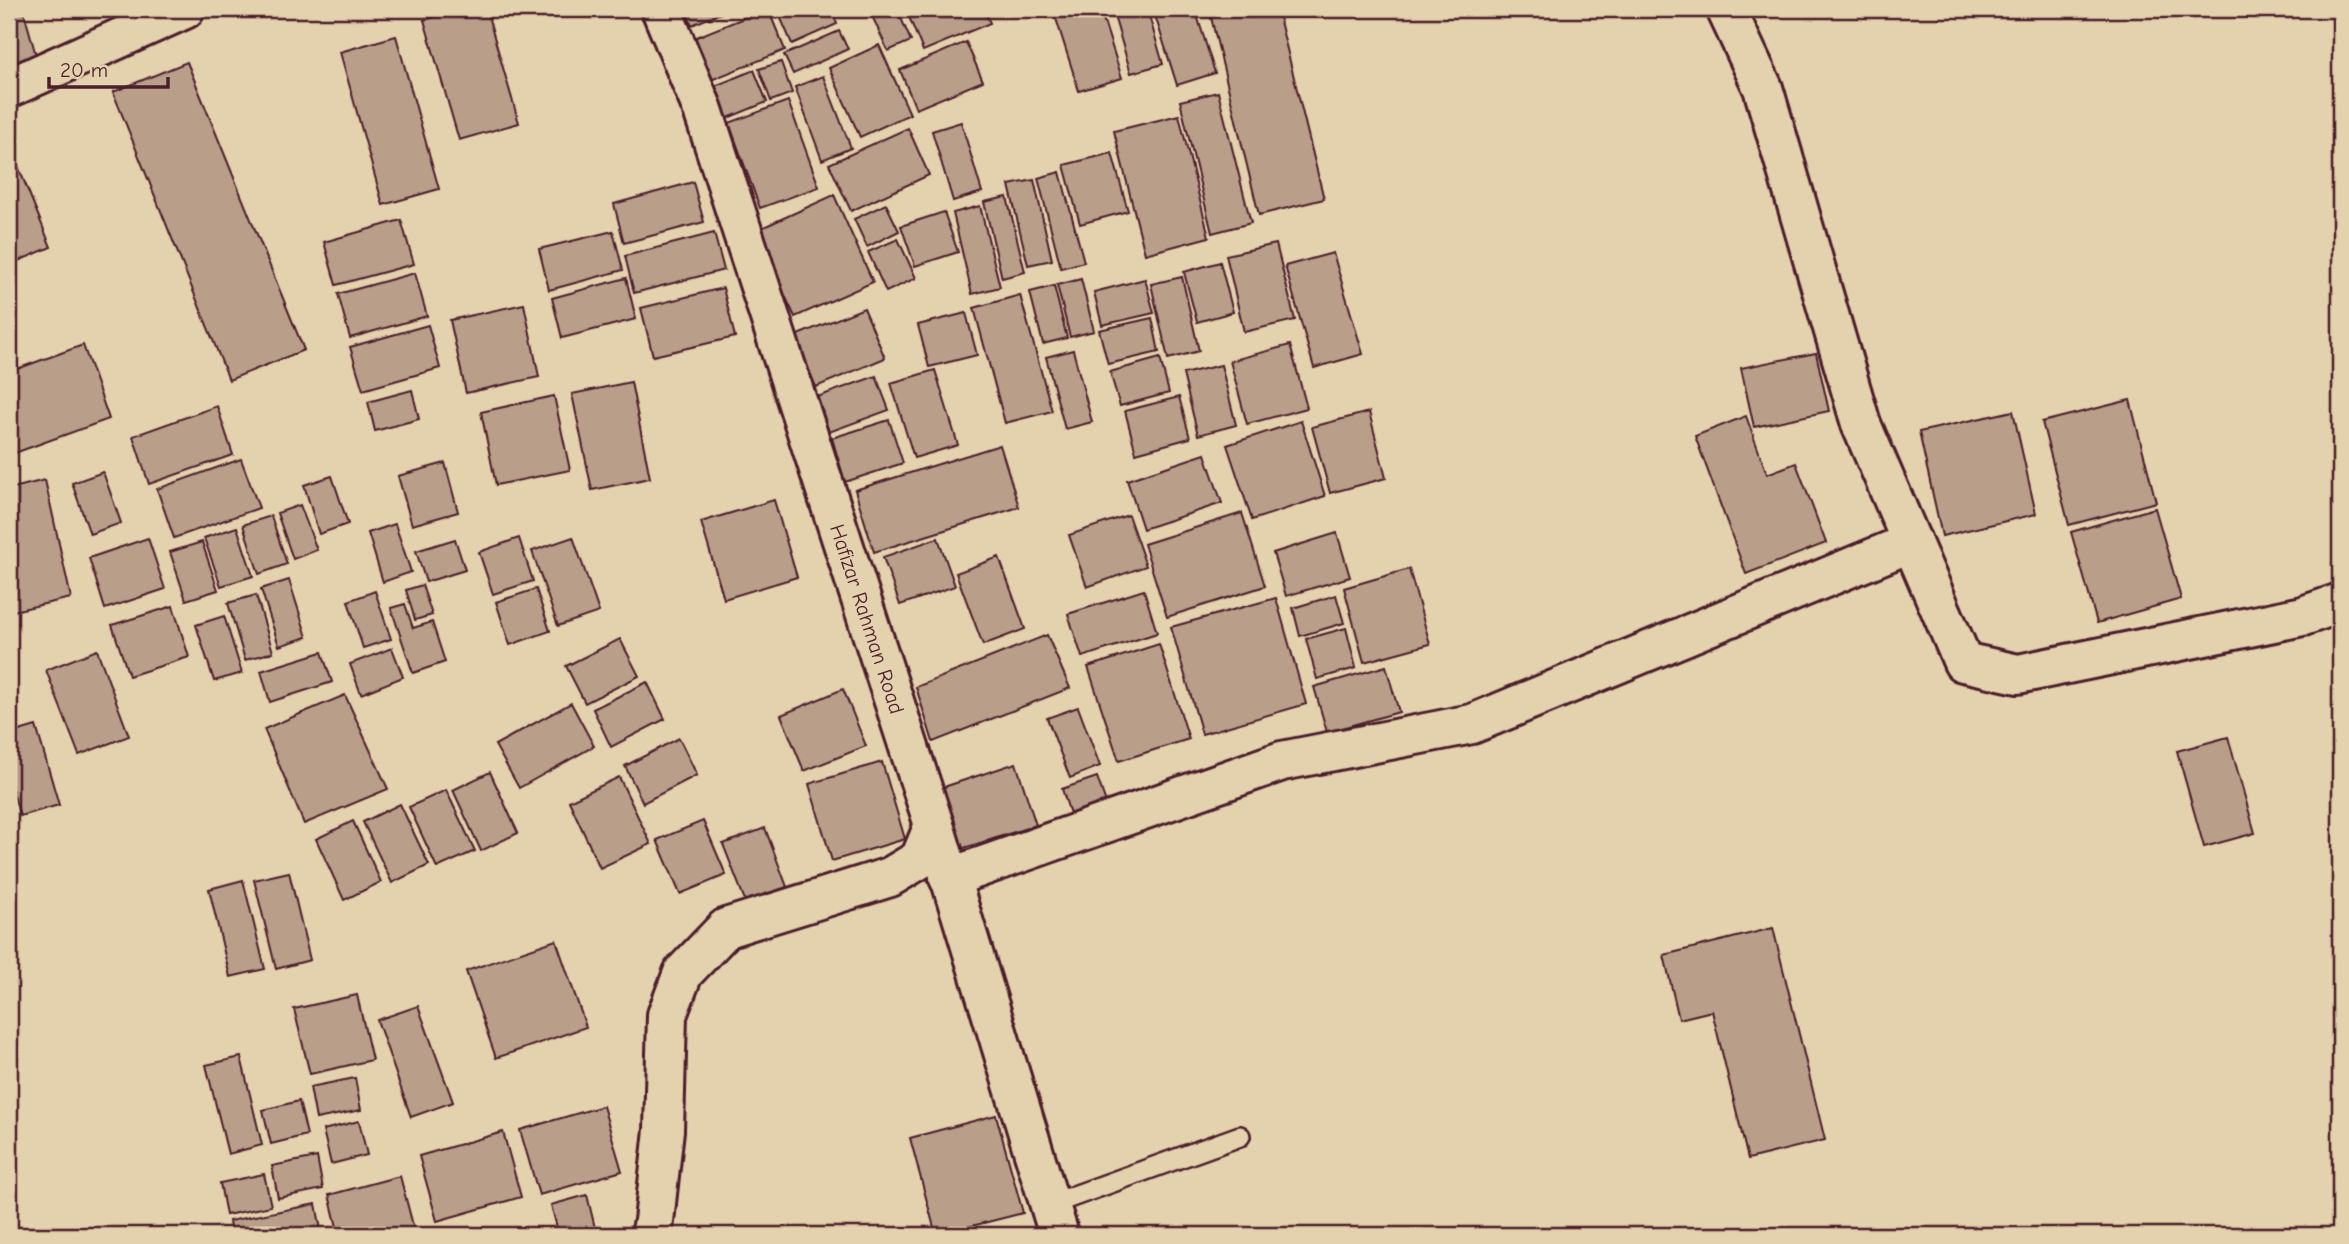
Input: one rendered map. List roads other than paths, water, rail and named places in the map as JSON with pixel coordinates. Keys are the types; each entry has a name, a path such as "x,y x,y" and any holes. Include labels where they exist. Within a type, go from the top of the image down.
{"street":[{"path":"9,88 185,9"},
{"name":"Hafizar Rahman Road","path":"661,9 704,110 934,825 1054,1220"},
{"path":"1726,9 1763,88 1861,424 1963,662 2018,674 2303,616 2340,603"},
{"path":"949,878 1282,761 1472,724 1912,542"},
{"path":"651,1235 664,1130 667,1014 683,972 726,928 890,877 920,859 934,825"}],"lane":[{"path":"1054,1220 1240,1136"}]}
